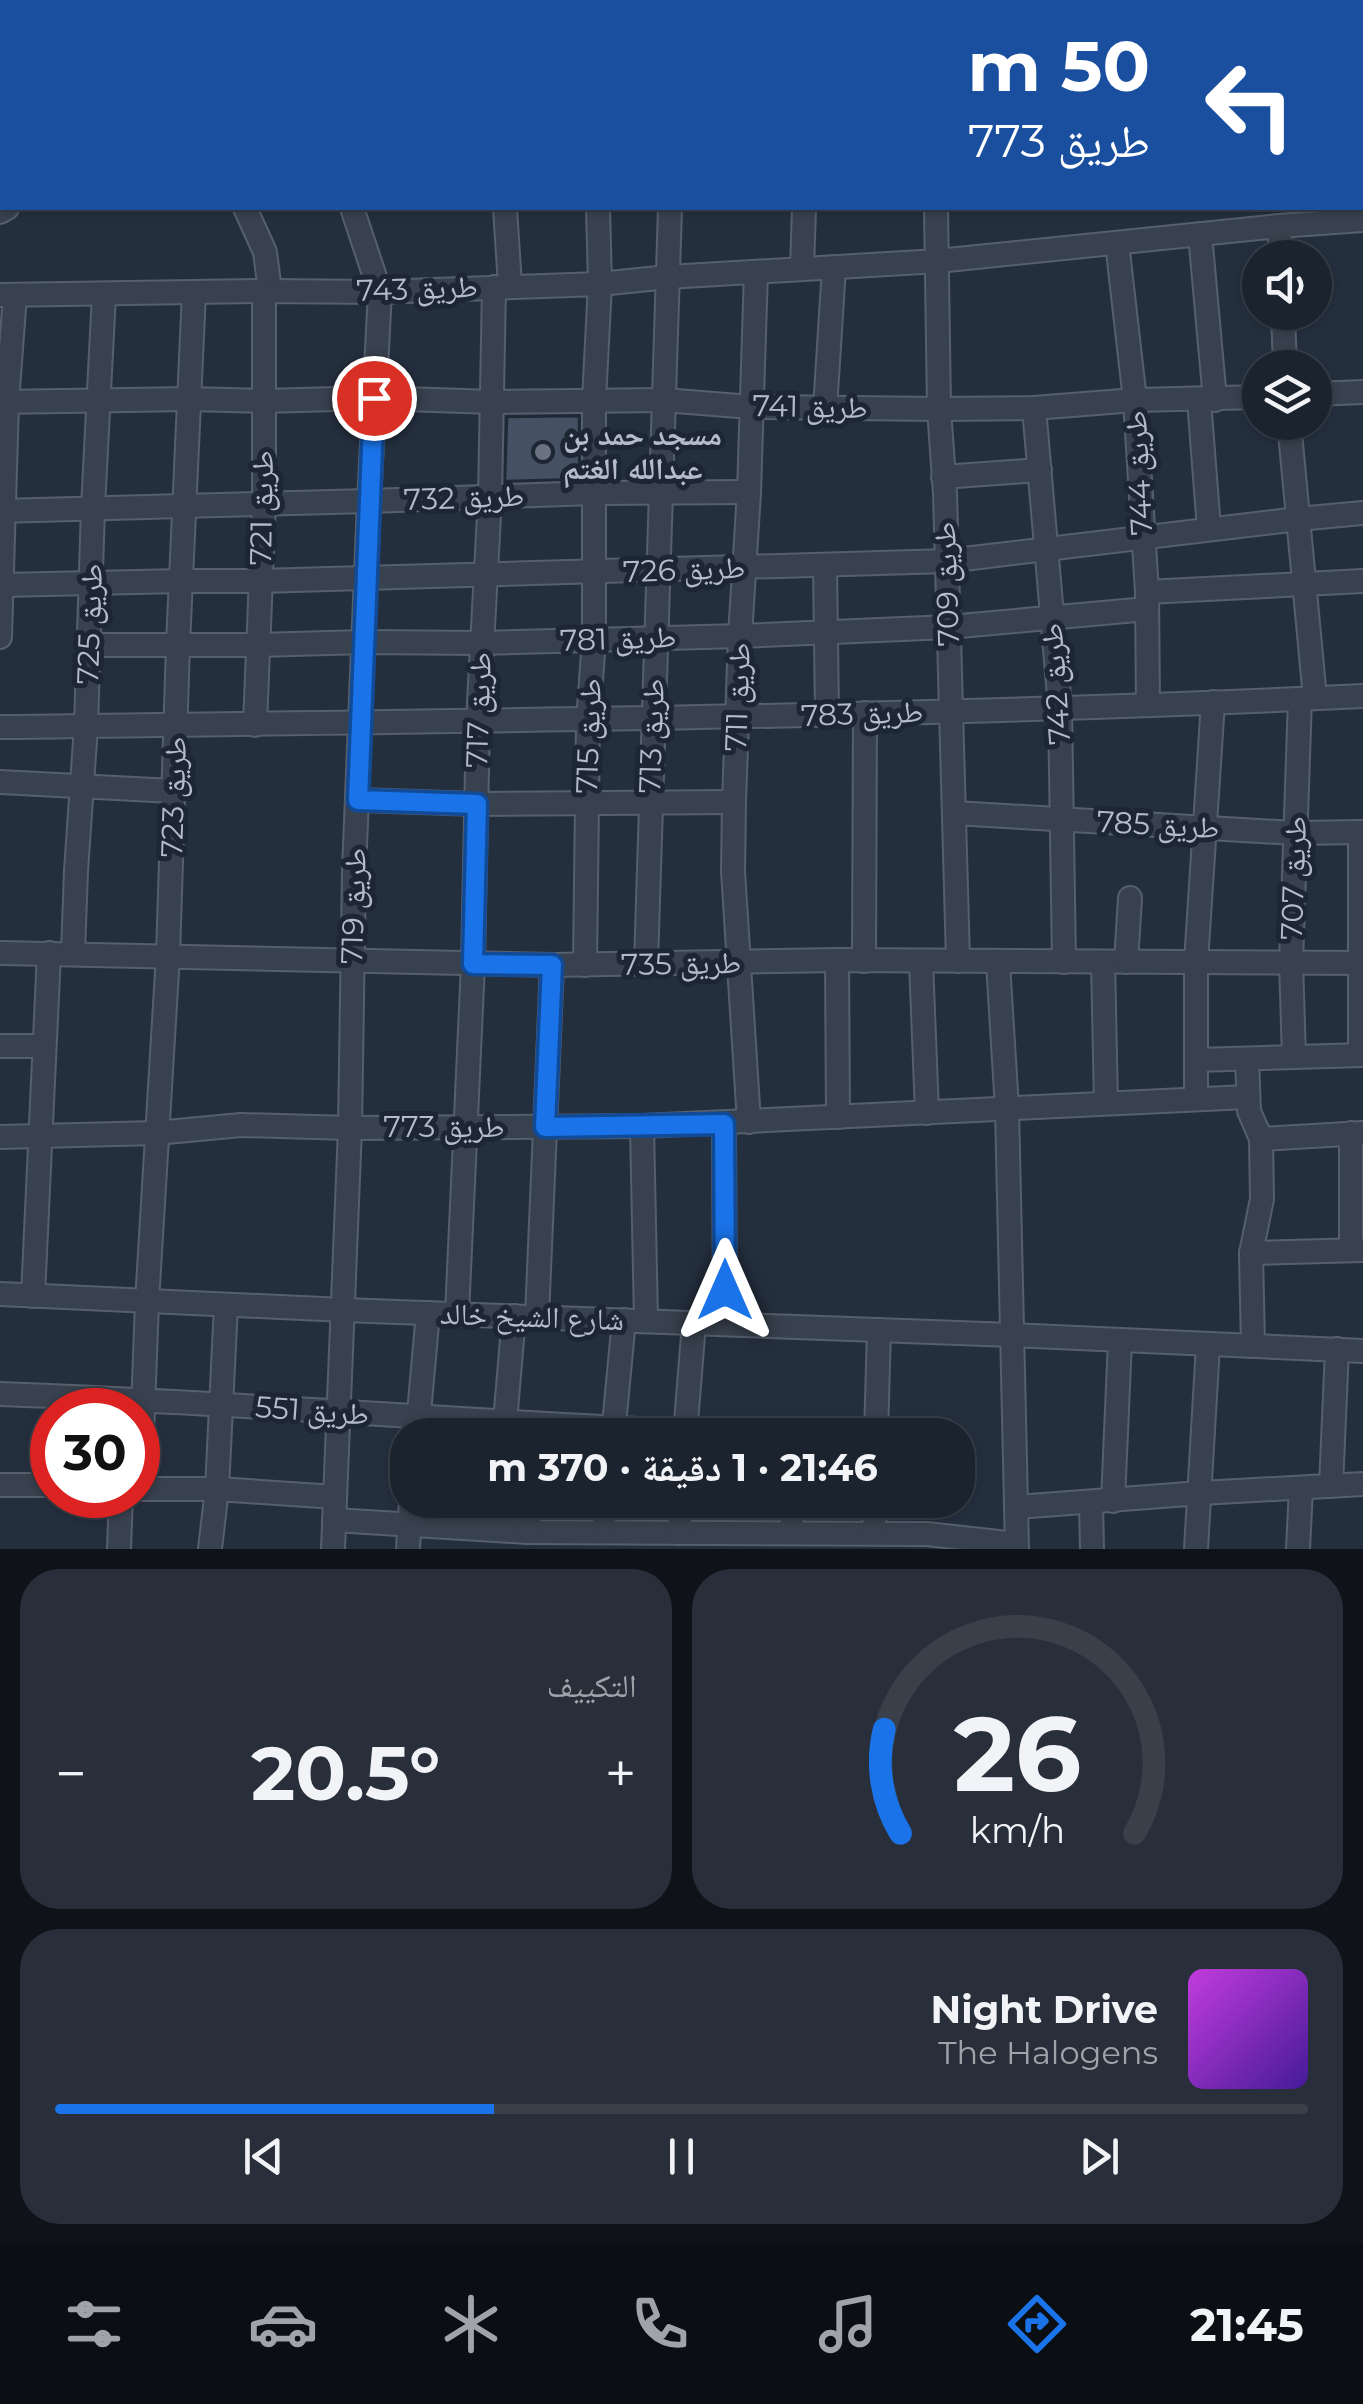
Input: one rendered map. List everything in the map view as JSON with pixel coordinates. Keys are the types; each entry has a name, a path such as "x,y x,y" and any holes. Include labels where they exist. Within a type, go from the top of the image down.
{"street":[{"name":"طريق 721","path":"247,210 264,252 267,291 256,725"},
{"name":"طريق 719","path":"333,1549 369,502 380,292 353,210"},
{"name":"طريق 717","path":"456,1314 473,964 481,643 505,210"},
{"name":"طريق 715","path":"584,965 588,720 594,639 598,210"},
{"name":"طريق 713","path":"646,964 670,210"},
{"path":"802,269 804,210"},
{"name":"طريق 709","path":"936,210 958,961"},
{"name":"طريق 743","path":"8,295 380,292 600,284 668,276 938,261 1200,234 1269,220 1363,220"},
{"path":"1200,234 1210,529"},
{"name":"طريق 744","path":"1118,243 1135,400 1147,600 1148,705"},
{"path":"824,409 834,267"},
{"name":"طريق 711","path":"749,1122 733,871 756,272"},
{"name":"طريق 723","path":"143,1388 168,955 194,292"},
{"name":"طريق 725","path":"73,953 104,294"},
{"path":"0,637 8,295"},
{"path":"1332,393 1363,392"},
{"name":"طريق 741","path":"4,402 189,398 664,400 824,409 939,409 1242,398"},
{"name":"طريق 742","path":"1034,408 1060,708 1064,962"},
{"name":"طريق 707","path":"1291,440 1306,585 1307,698 1295,833 1294,1057"},
{"path":"944,477 1040,470"},
{"name":"طريق 732","path":"2,511 749,492"},
{"name":"طريق 726","path":"2,584 260,582 947,561 1363,513"},
{"path":"825,566 828,714"},
{"name":"طريق 781","path":"89,645 481,643 949,627 1052,617 1147,600 1363,581"},
{"name":"طريق 783","path":"0,728 653,719 1363,696"},
{"path":"1196,1098 1196,962 1213,702"},
{"path":"864,960 865,714"},
{"path":"0,782 173,792"},
{"path":"358,800 477,804 734,802"},
{"name":"طريق 785","path":"954,813 1295,833 1361,832"},
{"path":"1196,1060 1362,1055 1361,832"},
{"path":"1106,1104 1114,962 1130,898"},
{"name":"طريق 735","path":"0,952 552,965 837,960 1362,963"},
{"path":"33,1296 49,953"},
{"path":"837,960 838,1117"},
{"path":"922,961 927,1113"},
{"path":"160,1490 217,1489 409,1525 528,1532 568,1540 603,1532 649,1541 679,1533 738,1541 792,1534 874,1534 928,1542 1017,1547 1007,1109 998,962"},
{"path":"506,1418 525,1316 545,1127 552,965"},
{"path":"0,1046 44,1046"},
{"path":"1247,1059 1248,1111 1261,1139 1262,1200 1250,1253 1253,1346"},
{"name":"طريق 773","path":"0,1137 241,1125 465,1128 724,1124 1248,1097"},
{"path":"724,1124 725,1324"},
{"path":"616,1418 635,1320 642,1126"},
{"path":"1250,1253 1357,1250 1357,1133 1261,1139"},
{"name":"شارع الشيخ خالد","path":"0,1294 1363,1351"},
{"path":"210,1549 217,1489 226,1305"},
{"path":"419,1418 428,1312"},
{"path":"686,1418 694,1323"},
{"path":"876,1418 878,1330"},
{"path":"1092,1549 1102,1502 1120,1340"},
{"path":"1196,1549 1208,1345"},
{"path":"1331,1486 1336,1350"},
{"name":"طريق 551","path":"0,1394 30,1399"},
{"name":"طريق 551","path":"160,1400 339,1413 390,1421"},
{"path":"1017,1507 1363,1484"},
{"path":"0,1485 30,1486"},
{"path":"1298,1549 1301,1488"},
{"name":"طريق 723","path":"119,1549 126,1518"},
{"path":"408,1549 410,1518"},
{"path":"528,1532 529,1518"},
{"path":"603,1532 604,1518"},
{"path":"679,1533 680,1518"},
{"path":"792,1518 792,1534"},
{"path":"874,1518 874,1534"}],"building":[{"name":"مسجد حمد بن عبدالله الغتم","path":"579,416 579,479 505,481 507,417"}],"place":[{"name":"مسجد حمد بن عبدالله الغتم","path":"543,452"}],"route":[{"path":"374,398 358,800 477,804 473,964 552,965 545,1127 724,1124 725,1290"}]}
